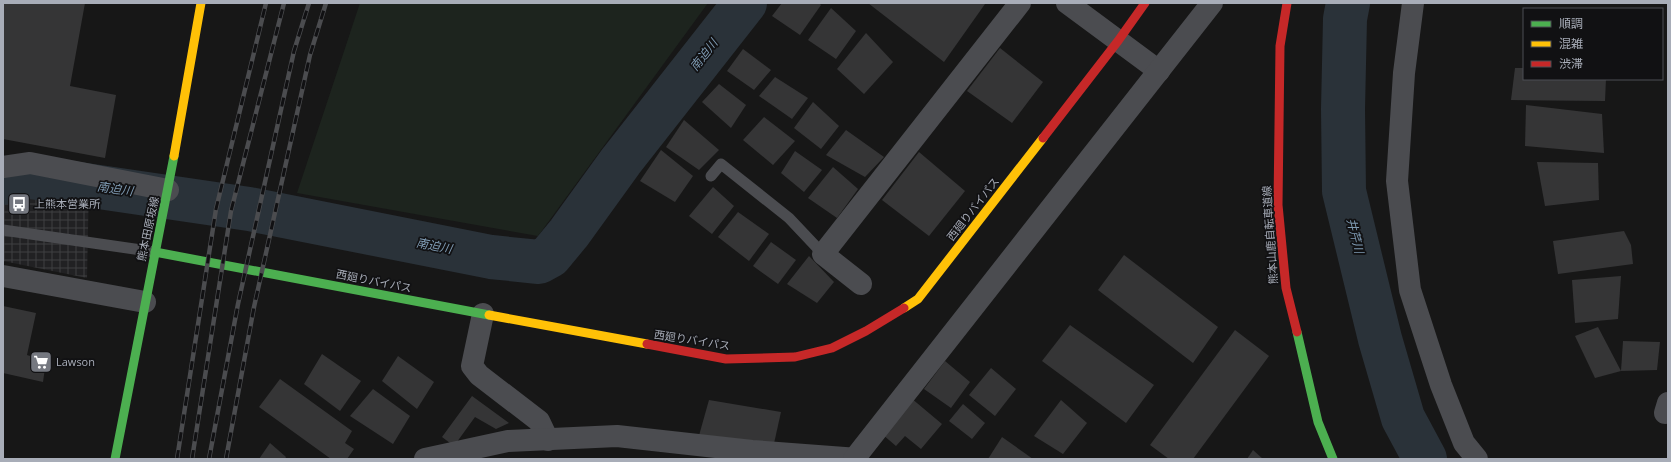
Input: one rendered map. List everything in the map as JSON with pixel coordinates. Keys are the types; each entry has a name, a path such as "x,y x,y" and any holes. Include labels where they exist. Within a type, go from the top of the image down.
{"street":[{"name":"熊本田原坂線","path":"115,459 168,190 200,3"},
{"path":"861,284 823,254 1020,3"},
{"path":"1067,3 1159,71"},
{"name":"西廻りバイパス","path":"155,252 726,359 795,357 832,348 866,332 918,299 1118,41 1145,3"},
{"path":"854,459 1212,3"},
{"name":"熊本山鹿自転車道線","path":"1287,3 1280,46 1278,152 1278,205 1286,288 1318,422 1333,459"},
{"path":"1413,3 1404,74 1397,181 1410,290 1442,385 1464,443 1477,459"},
{"path":"3,167 30,163 168,190"},
{"path":"3,276 145,302"},
{"path":"483,314 472,366 479,375 539,421 548,440"},
{"path":"425,459 508,441 617,436 752,451 858,459"}],"lane":[{"path":"711,176 721,164 789,218 823,254"},
{"path":"3,230 155,252"}],"shaded area":[{"path":"360,3 708,3 538,236 297,193"},
{"path":"28,170 89,183 87,278 3,261 3,177"}],"building":[{"path":"3,3 85,3 70,86 116,95 105,158 3,139"},
{"path":"782,3 819,3 821,5 800,35 772,16"},
{"path":"868,3 984,3 985,4 944,62"},
{"path":"831,8 856,31 836,59 808,40"},
{"path":"866,33 893,62 864,94 837,69"},
{"path":"1000,48 1043,82 1012,123 967,91"},
{"path":"743,49 771,70 754,90 727,71"},
{"path":"1515,68 1523,68 1523,80 1606,80 1605,101 1511,100"},
{"path":"775,77 808,98 792,119 759,96"},
{"path":"719,84 746,105 731,128 702,102"},
{"path":"813,102 839,126 821,149 794,128"},
{"path":"1526,105 1602,114 1604,153 1525,146"},
{"path":"764,117 795,141 773,165 743,140"},
{"path":"684,120 719,150 699,170 666,147"},
{"path":"846,130 884,157 865,177 826,155"},
{"path":"661,150 693,176 675,202 640,181"},
{"path":"795,151 822,170 804,192 781,173"},
{"path":"919,152 965,191 929,236 882,200"},
{"path":"1537,162 1598,163 1599,200 1545,206"},
{"path":"833,167 858,189 837,218 808,198"},
{"path":"713,187 734,206 712,234 689,216"},
{"path":"738,212 769,234 749,261 718,237"},
{"path":"1624,231 1631,245 1633,264 1558,274 1553,241"},
{"path":"771,242 796,260 778,284 753,266"},
{"path":"1124,255 1218,327 1193,363 1098,290"},
{"path":"809,256 834,282 817,303 787,284"},
{"path":"1621,276 1618,319 1575,323 1572,280"},
{"path":"3,306 36,313 27,355 46,361 43,382 3,373"},
{"path":"1070,325 1154,385 1126,423 1042,361"},
{"path":"1598,327 1621,371 1595,378 1575,336"},
{"path":"1235,330 1269,356 1193,459 1169,459 1150,445"},
{"path":"1623,341 1660,342 1657,370 1621,371"},
{"path":"322,354 361,381 340,411 304,384"},
{"path":"398,356 434,382 417,409 382,381"},
{"path":"945,361 970,382 951,408 924,389"},
{"path":"991,368 1016,389 995,416 969,395"},
{"path":"280,379 352,431 345,443 354,449 347,459 331,459 259,407"},
{"path":"373,389 410,416 393,444 350,416"},
{"path":"472,396 509,423 496,429 475,417 454,446 442,437"},
{"path":"911,398 942,424 921,449 905,436 896,446 882,434"},
{"path":"709,400 781,412 773,448 698,439"},
{"path":"1061,400 1087,423 1063,454 1034,436"},
{"path":"963,404 985,423 972,439 949,421"},
{"path":"1002,437 1033,459 988,459"},
{"path":"270,443 286,457 285,459 259,459"},
{"path":"1253,450 1263,459 1247,459"}],"waterway":[{"name":"南迫川","path":"3,183 24,176 249,209 491,257 539,262 550,256 569,233 621,161 745,3"},
{"name":"井芹川","path":"1348,3 1345,19 1343,109 1344,191 1380,339 1403,418 1425,459"}],"railway":[{"path":"177,459 216,209 266,3"},
{"path":"192,459 231,211 284,3"},
{"path":"209,459 238,304 294,51 309,3"},
{"path":"226,459 254,307 310,55 326,3"}],"traffic: fast":[{"path":"115,459 174,156"},
{"path":"155,252 489,315"},
{"path":"1297,332 1318,422 1333,459"}],"traffic: slow":[{"path":"174,156 201,3"},
{"path":"904,308 918,299 1043,138"},
{"path":"489,315 647,344"}],"traffic: jam":[{"path":"1043,138 1118,41 1145,3"},
{"path":"1287,3 1280,46 1278,205 1286,288 1297,332"},
{"path":"647,344 726,359 795,357 832,348 866,331 904,308"}],"place":[{"name":"上熊本営業所","path":"19,204"},
{"name":"Lawson","path":"41,362"}]}
